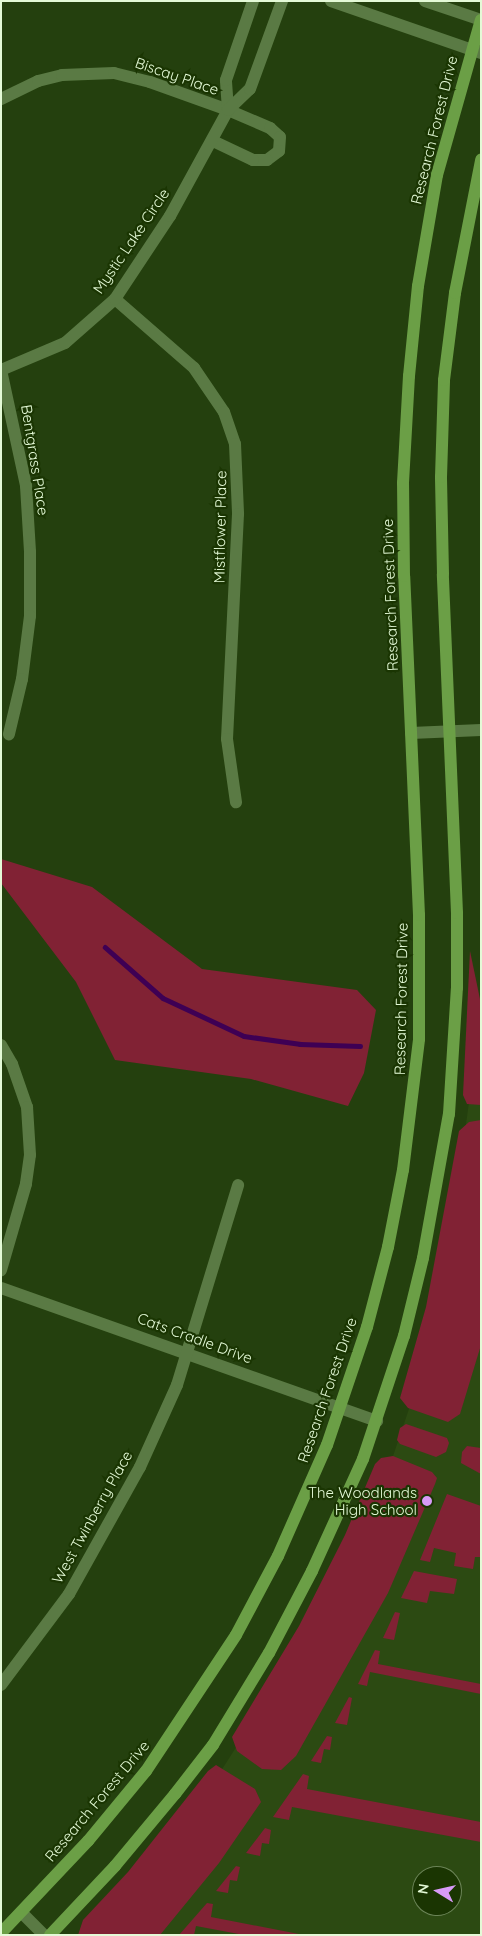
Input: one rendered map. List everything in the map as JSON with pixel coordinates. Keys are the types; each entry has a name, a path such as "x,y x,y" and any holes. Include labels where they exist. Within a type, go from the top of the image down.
{"main road":[{"name":"Research Forest Drive","path":"1,1932 22,1913 146,1771 236,1635 282,1548 340,1409 388,1247 416,1076 419,915 403,483 409,376 418,286 437,175 476,51 481,20"},
{"path":"50,1935 115,1866 213,1745 269,1653 312,1571 353,1484 377,1420 404,1336 423,1258 439,1178 452,1083 457,914 441,487 444,380 455,293 481,160"}],"street":[{"name":"Mystic Lake Circle","path":"228,110 226,80 253,1"},
{"name":"Mystic Lake Circle","path":"1,370 65,343 115,300 170,216 213,142 228,110 250,89 282,1"},
{"path":"332,1 476,51"},
{"path":"425,1 481,20"},
{"name":"Biscay Place","path":"1,99 38,81 62,75 97,72 150,82 228,110 270,128 280,137 279,151 266,160 253,160 213,142"},
{"name":"Mistflower Place","path":"115,300 194,368 224,412 235,444 238,514 227,739 236,802"},
{"name":"Bentgrass Place","path":"1,370 26,486 30,552 30,616 22,680 9,734"},
{"path":"411,733 481,730"},
{"path":"1,1045 12,1064 27,1108 30,1155 26,1184 1,1270"},
{"name":"West Twinberry Place","path":"1,1685 45,1629 94,1553 140,1467 177,1385 238,1185"},
{"name":"Cats Cradle Drive","path":"1,1288 188,1352 340,1409 377,1420"},
{"path":"22,1913 44,1935"}],"shaded area":[{"path":"1,859 92,887 202,969 357,990 376,1010 364,1073 348,1106 251,1079 115,1060 76,982 1,883"},
{"path":"470,951 481,1004 481,1105 467,1104 463,1095"},
{"name":"The Woodlands High School","path":"472,1080 481,1080 481,1935 88,1935 210,1788 287,1668 392,1459 410,1406 458,1183"},
{"path":"481,1120 481,1345 460,1414 448,1422 408,1408 400,1398 426,1307 459,1131 469,1122"},
{"path":"406,1424 447,1438 449,1443 446,1452 436,1457 400,1444 397,1440 400,1428"},
{"path":"467,1446 481,1448 481,1474 461,1463 462,1452"},
{"path":"393,1456 432,1472 437,1478 435,1484 388,1593 296,1756 281,1770 262,1769 237,1751 232,1737 299,1626 345,1535 375,1464 381,1458"},
{"path":"447,1494 481,1506 481,1557 475,1557 473,1569 454,1566 456,1553 434,1548 430,1562 420,1560"},
{"path":"414,1571 457,1579 454,1594 430,1591 427,1603 401,1598"},
{"path":"395,1612 400,1613 394,1640 383,1638"},
{"path":"375,1650 380,1651 378,1664 481,1684 481,1694 370,1672 367,1686 358,1684"},
{"path":"349,1697 352,1698 347,1725 335,1723"},
{"path":"327,1736 332,1737 330,1750 324,1749 321,1763 311,1761"},
{"path":"216,1765 255,1789 261,1802 219,1863 160,1935 78,1935 83,1920 128,1872 208,1771"},
{"path":"303,1774 309,1776 307,1789 481,1822 481,1842 292,1807 289,1820 273,1817"},
{"path":"265,1828 271,1830 269,1844 262,1843 260,1856 246,1853"},
{"path":"236,1866 240,1867 237,1881 230,1880 228,1893 216,1891"},
{"path":"207,1903 213,1904 211,1917 304,1935 244,1935 196,1926 194,1935 179,1935"}],"waterway":[{"path":"105,947 163,998 244,1036 300,1044 360,1046"}],"place":[{"name":"The Woodlands High School","path":"427,1501"}]}
